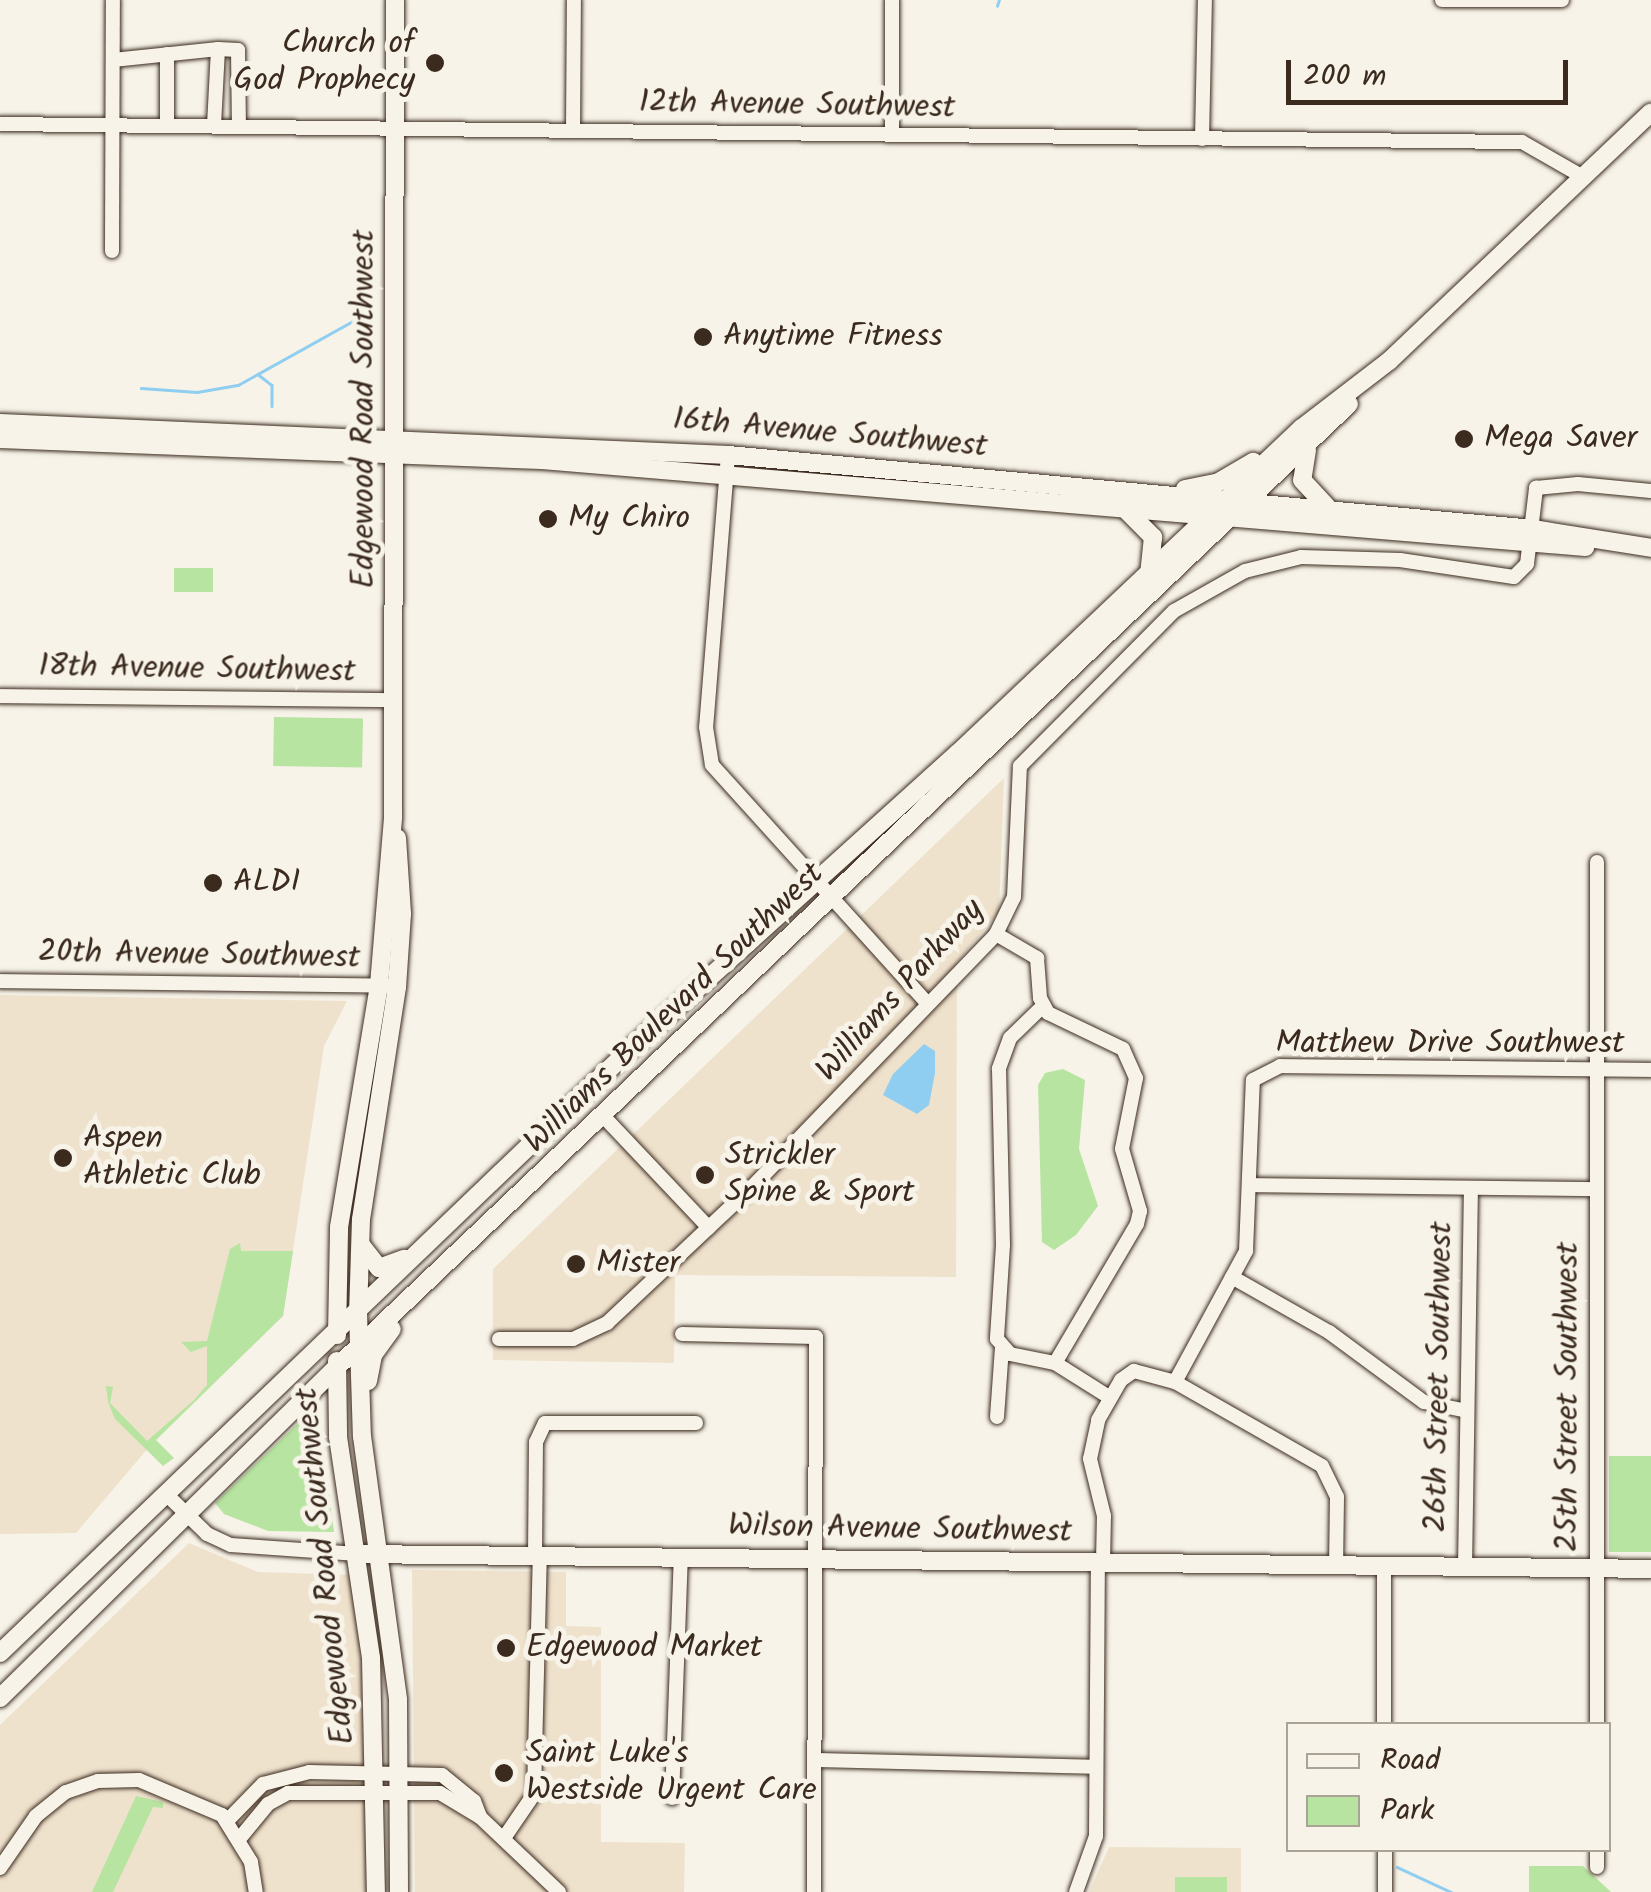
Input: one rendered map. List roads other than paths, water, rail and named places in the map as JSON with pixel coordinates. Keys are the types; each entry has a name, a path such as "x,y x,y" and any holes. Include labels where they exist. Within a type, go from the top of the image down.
{"main road":[{"name":"Edgewood Road Southwest","path":"395,0 394,818 388,986 360,1240 358,1312 362,1436 382,1554 398,1782 399,1892"},
{"name":"Williams Boulevard Southwest","path":"0,1654 816,882 1227,499 1306,436 1651,112"},
{"name":"16th Avenue Southwest","path":"0,423 395,443 1145,492 1651,548"},
{"name":"Williams Boulevard Southwest","path":"0,1698 337,1367 605,1118 1232,520 1306,436"},
{"path":"1145,492 1217,483 1306,436"},
{"path":"1306,436 1302,480 1316,502 1332,510"},
{"name":"16th Avenue Southwest","path":"0,440 395,443"},
{"name":"16th Avenue Southwest","path":"728,464 1299,527 1532,537"},
{"path":"1124,508 1153,536 1149,574"},
{"path":"1176,574 1240,533 1299,527"},
{"name":"Edgewood Road Southwest","path":"376,1892 376,1782 358,1554 340,1453 337,1332 343,1193 388,986"},
{"path":"360,1240 365,1257 378,1268 423,1250"},
{"path":"362,1436 373,1355 420,1292"},
{"name":"Wilson Avenue Southwest","path":"358,1554 1651,1569"}],"street":[{"path":"112,251 113,0"},
{"path":"573,131 574,0"},
{"path":"892,0 892,135"},
{"path":"1202,138 1205,0"},
{"path":"1442,0 1562,0"},
{"path":"214,126 218,49"},
{"path":"114,60 238,50 238,127"},
{"path":"167,54 167,126"},
{"name":"12th Avenue Southwest","path":"0,124 1522,142 1584,177"},
{"path":"728,464 706,750 724,785 927,1003"},
{"path":"1532,537 1536,488 1578,484 1651,491"},
{"name":"Williams Parkway","path":"499,1339 592,1334 708,1228 996,934 1014,897 1020,766 1174,611 1218,583 1287,560 1366,557 1514,576 1527,564 1532,537"},
{"name":"18th Avenue Southwest","path":"0,696 393,700"},
{"name":"25th Street Southwest","path":"1597,862 1597,1722"},
{"path":"996,934 1037,958 1043,1006 1057,1019 1123,1049 1136,1078 1122,1149 1140,1212 1137,1224 1055,1364"},
{"name":"20th Avenue Southwest","path":"0,981 388,986"},
{"path":"997,1417 1002,1348 996,1327 1003,1245 999,1068 1010,1038 1043,1006"},
{"name":"Matthew Drive Southwest","path":"1248,1185 1253,1080 1280,1066 1651,1070"},
{"path":"605,1118 708,1228"},
{"path":"1175,1382 1246,1251 1248,1185 1596,1190"},
{"name":"26th Street Southwest","path":"1465,1567 1471,1188"},
{"path":"1232,1277 1329,1332 1424,1402 1468,1411"},
{"path":"682,1334 816,1337 814,1892"},
{"path":"1002,1348 1055,1364 1108,1397"},
{"path":"1076,1892 1095,1850 1104,1516 1090,1459 1108,1397 1134,1371 1175,1382 1322,1466 1337,1497 1336,1565"},
{"path":"504,1838 534,1794 536,1442 545,1423 696,1423"},
{"name":"Wilson Avenue Southwest","path":"167,1496 206,1534 256,1552 358,1554"},
{"path":"672,1798 681,1557"},
{"path":"1384,1566 1384,1722"},
{"path":"814,1760 1096,1767"},
{"path":"228,1821 271,1779 398,1782 440,1793 480,1817 560,1892"},
{"path":"0,1868 36,1816 66,1792 98,1781 139,1780 208,1804 228,1821 240,1838 256,1892"},
{"path":"240,1838 268,1804 288,1793 376,1782"},
{"path":"1384,1852 1384,1892"},
{"path":"1597,1852 1597,1866"}],"water":[{"path":"924,1044 935,1051 935,1073 929,1105 917,1114 883,1095 893,1074"}],"waterway":[{"path":"997,6 999,0"},
{"path":"141,388 197,392 238,385 355,320"},
{"path":"259,375 272,385 272,406"},
{"path":"1397,1867 1451,1892"}],"place":[{"name":"Church of God Prophecy","path":"435,63"},
{"name":"Anytime Fitness","path":"703,337"},
{"name":"Mega Saver","path":"1464,439"},
{"name":"My Chiro","path":"548,519"},
{"name":"ALDI","path":"213,883"},
{"name":"Aspen Athletic Club","path":"63,1158"},
{"name":"Strickler Spine & Sport","path":"705,1175"},
{"name":"Mister","path":"576,1264"},
{"name":"Edgewood Market","path":"506,1648"},
{"name":"Saint Luke's Westside Urgent Care","path":"504,1773"}]}
